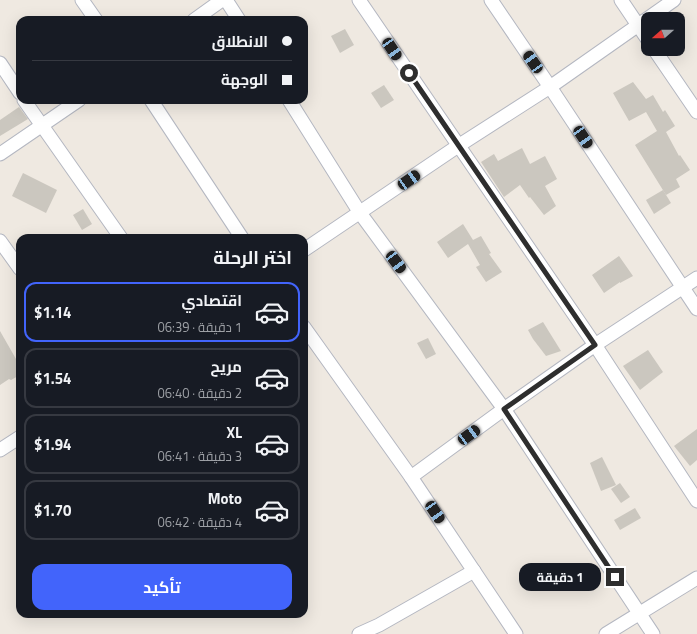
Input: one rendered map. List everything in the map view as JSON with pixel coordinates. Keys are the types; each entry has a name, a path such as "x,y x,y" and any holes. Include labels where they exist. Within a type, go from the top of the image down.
{"street":[{"path":"82,0 93,16"},
{"path":"200,16 222,0"},
{"path":"226,0 236,16"},
{"path":"359,0 595,345 697,501"},
{"path":"491,0 697,308"},
{"path":"621,0 641,30"},
{"path":"308,247 458,146 550,87 674,0"},
{"path":"659,56 697,112"},
{"path":"0,64 16,88"},
{"path":"27,104 118,234"},
{"path":"0,154 73,104"},
{"path":"153,104 239,234"},
{"path":"292,104 360,213 504,409 653,634"},
{"path":"0,241 16,263"},
{"path":"411,477 595,345 697,278"},
{"path":"308,333 411,477 516,634"},
{"path":"0,450 16,440"},
{"path":"359,634 382,630 474,571"},
{"path":"606,634 697,578"}],"building":[{"path":"345,29 354,45 340,53 331,36"},
{"path":"633,82 646,99 653,95 663,112 665,110 675,126 666,132 679,156 680,155 690,170 676,179 680,187 666,195 635,145 657,131 646,112 629,121 613,93"},
{"path":"384,85 394,100 381,108 371,93"},
{"path":"19,107 28,119 0,136 0,120"},
{"path":"522,148 530,164 545,156 557,179 545,186 556,206 544,215 520,185 504,197 481,162 494,154 498,161"},
{"path":"23,173 57,190 46,213 12,196"},
{"path":"663,190 671,203 654,214 646,200"},
{"path":"83,209 92,224 82,230 73,215"},
{"path":"463,224 473,240 481,236 491,253 489,254 502,272 486,282 476,267 480,265 468,244 448,258 437,242"},
{"path":"619,256 633,276 620,282 604,293 592,275"},
{"path":"543,322 561,351 546,356 528,330"},
{"path":"0,331 16,359 16,377 11,380 9,379 0,385"},
{"path":"428,338 436,354 426,359 417,343"},
{"path":"648,350 663,372 640,390 623,366"},
{"path":"697,429 697,460 690,466 674,446"},
{"path":"602,457 616,485 601,491 590,463"},
{"path":"620,483 630,497 621,503 611,489"},
{"path":"635,508 641,518 620,530 614,520"}],"route":[{"path":"409,73 595,345 504,409 615,577"}]}
